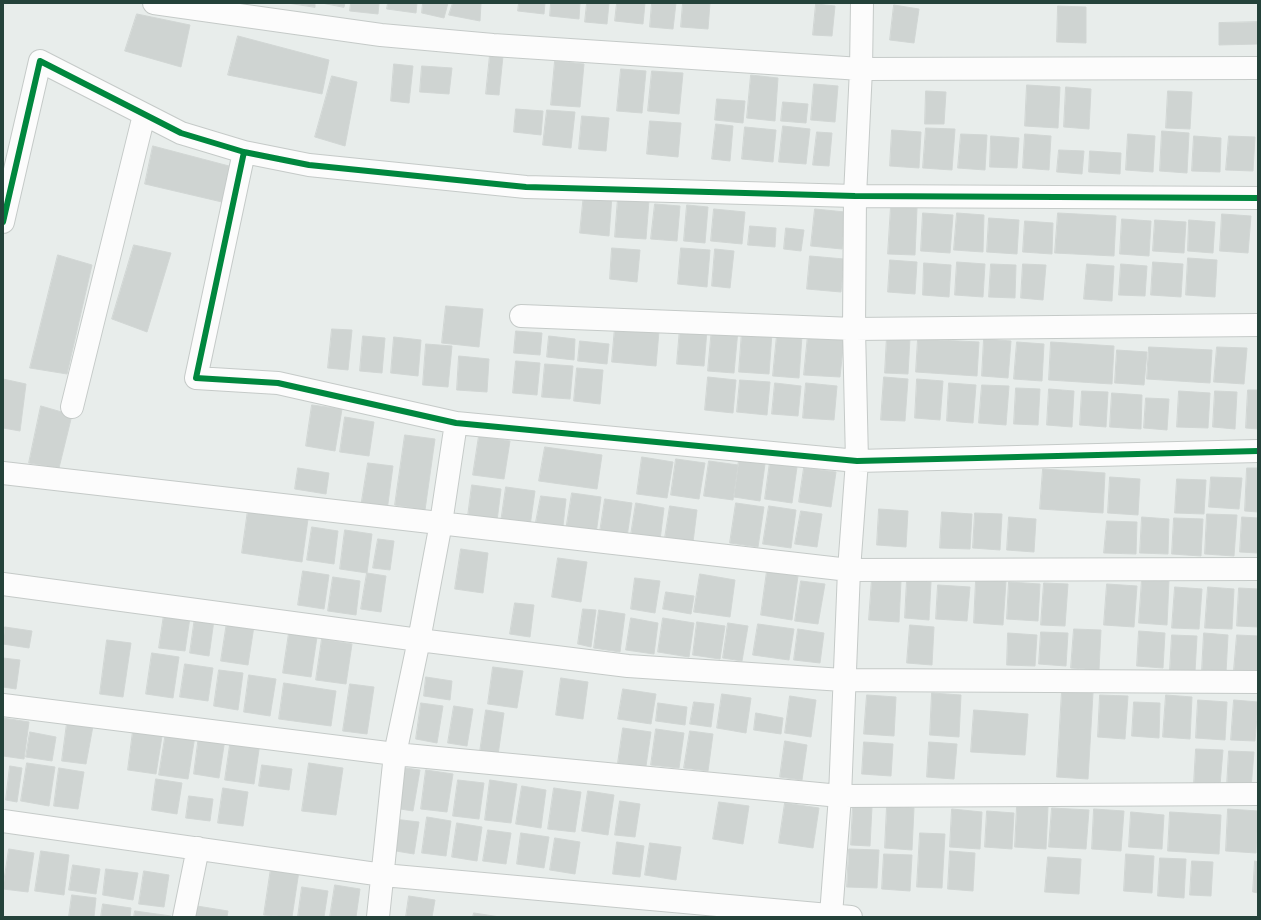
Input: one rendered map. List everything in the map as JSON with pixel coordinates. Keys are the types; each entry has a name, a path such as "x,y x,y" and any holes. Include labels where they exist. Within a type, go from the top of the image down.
{"street":[{"path":"154,3 389,35 493,45 861,69 1258,68"},
{"path":"3,821 383,875 841,916 840,796 843,680 857,461 854,329 855,196 861,69 862,3"},
{"path":"3,222 40,61 181,133 244,152 309,165 526,188 855,196 1258,198"},
{"path":"72,407 144,115"},
{"path":"244,152 196,378 278,383 456,423 857,461 1258,451"},
{"path":"521,316 854,329 1258,325"},
{"path":"378,917 395,754 419,640 441,523 456,423"},
{"path":"3,473 849,570 1258,569"},
{"path":"3,584 419,640 628,666 843,680 1258,682"},
{"path":"3,705 395,754 840,796 1258,794"},
{"path":"184,917 198,848"}],"building":[{"path":"288,3 315,3 315,7"},
{"path":"322,3 345,3 344,7"},
{"path":"351,3 379,3 378,14 350,11"},
{"path":"388,3 417,3 416,13 387,9"},
{"path":"423,3 448,3 444,18 422,13"},
{"path":"453,3 481,3 480,21 449,15"},
{"path":"519,3 545,3 544,14 518,11"},
{"path":"551,3 580,3 579,19 550,16"},
{"path":"587,3 609,3 607,24 585,22"},
{"path":"617,3 645,3 643,24 615,21"},
{"path":"652,3 676,3 673,29 650,27"},
{"path":"683,3 710,3 708,29 681,27"},
{"path":"816,4 835,6 832,36 813,35"},
{"path":"894,5 919,9 914,43 890,40"},
{"path":"1058,6 1086,7 1086,43 1057,42"},
{"path":"137,14 190,25 181,67 125,51"},
{"path":"1258,22 1258,44 1219,45 1219,23"},
{"path":"238,36 329,60 322,94 228,75"},
{"path":"490,55 503,56 499,95 486,94"},
{"path":"555,61 584,64 580,107 551,105"},
{"path":"394,64 413,66 409,103 391,101"},
{"path":"422,66 452,68 449,94 420,92"},
{"path":"621,69 646,71 642,113 617,111"},
{"path":"652,71 683,73 679,114 648,111"},
{"path":"751,75 778,78 775,121 747,118"},
{"path":"332,76 357,82 345,146 315,137"},
{"path":"814,84 838,86 835,122 811,120"},
{"path":"1027,85 1060,87 1058,128 1025,126"},
{"path":"1066,87 1091,89 1089,129 1064,127"},
{"path":"926,91 946,92 944,124 925,124"},
{"path":"1168,91 1192,92 1190,129 1166,128"},
{"path":"717,99 745,101 743,123 715,120"},
{"path":"783,102 808,104 806,123 781,121"},
{"path":"516,109 543,111 541,135 514,132"},
{"path":"547,110 575,112 571,148 543,145"},
{"path":"582,116 609,118 606,151 579,149"},
{"path":"650,121 681,123 678,157 647,154"},
{"path":"716,124 733,126 730,161 712,159"},
{"path":"783,126 810,129 806,164 779,162"},
{"path":"745,127 776,130 773,162 742,159"},
{"path":"926,128 955,129 952,170 923,168"},
{"path":"892,130 921,132 919,168 890,166"},
{"path":"1162,131 1189,133 1187,173 1160,171"},
{"path":"817,132 832,133 829,166 813,165"},
{"path":"961,134 987,135 985,170 958,168"},
{"path":"1025,134 1051,136 1049,170 1023,168"},
{"path":"1128,134 1155,136 1153,172 1126,170"},
{"path":"991,136 1019,138 1017,168 990,167"},
{"path":"1194,136 1221,138 1220,172 1192,171"},
{"path":"1229,136 1255,137 1253,171 1226,170"},
{"path":"153,146 229,166 222,202 145,184"},
{"path":"1059,150 1084,151 1082,174 1057,172"},
{"path":"1090,151 1121,153 1120,174 1089,172"},
{"path":"584,193 612,196 609,236 580,233"},
{"path":"618,198 649,200 646,239 615,237"},
{"path":"655,204 680,206 677,241 651,239"},
{"path":"687,205 708,207 705,243 684,241"},
{"path":"891,206 917,208 915,255 888,254"},
{"path":"714,209 745,212 742,244 711,241"},
{"path":"815,209 845,212 842,249 811,246"},
{"path":"923,213 953,215 950,253 921,251"},
{"path":"957,213 984,215 983,252 954,250"},
{"path":"1058,213 1116,216 1114,256 1055,253"},
{"path":"1222,214 1251,216 1248,253 1220,251"},
{"path":"989,218 1019,220 1017,254 987,252"},
{"path":"1122,219 1151,221 1149,256 1120,254"},
{"path":"1155,220 1186,222 1184,253 1153,251"},
{"path":"1189,220 1215,222 1213,253 1188,251"},
{"path":"1025,221 1053,223 1052,254 1023,252"},
{"path":"750,226 776,228 775,247 748,245"},
{"path":"786,228 804,230 801,251 784,249"},
{"path":"134,245 171,253 147,332 112,319"},
{"path":"612,248 640,250 637,282 610,279"},
{"path":"681,248 710,250 707,287 678,284"},
{"path":"715,249 734,251 730,288 712,286"},
{"path":"58,255 92,265 67,374 30,368"},
{"path":"810,256 844,259 841,292 807,289"},
{"path":"1188,258 1217,260 1215,297 1186,295"},
{"path":"890,260 917,262 915,294 888,292"},
{"path":"957,262 985,264 983,297 955,295"},
{"path":"1153,262 1183,264 1181,297 1151,295"},
{"path":"924,263 951,265 949,297 923,295"},
{"path":"991,264 1016,265 1015,298 989,297"},
{"path":"1023,264 1046,265 1043,300 1021,298"},
{"path":"1087,264 1114,266 1112,301 1084,299"},
{"path":"1121,264 1147,266 1145,296 1119,295"},
{"path":"446,306 483,309 479,347 442,343"},
{"path":"615,327 659,331 656,366 612,362"},
{"path":"712,327 738,330 734,373 708,371"},
{"path":"680,328 707,330 704,366 677,364"},
{"path":"332,329 352,330 348,370 328,368"},
{"path":"516,331 542,333 540,355 514,353"},
{"path":"742,331 772,333 769,374 739,372"},
{"path":"777,335 802,336 799,378 773,376"},
{"path":"808,335 844,338 840,377 804,375"},
{"path":"363,336 385,338 382,373 360,371"},
{"path":"549,336 575,339 574,360 547,357"},
{"path":"887,336 910,338 908,374 885,373"},
{"path":"394,337 421,340 418,376 391,373"},
{"path":"918,339 979,342 977,376 916,372"},
{"path":"984,339 1011,341 1008,378 982,376"},
{"path":"580,341 609,344 607,364 578,361"},
{"path":"1017,342 1044,344 1042,381 1014,379"},
{"path":"1051,342 1114,346 1112,384 1049,380"},
{"path":"426,344 452,346 448,387 423,385"},
{"path":"1149,347 1212,350 1210,383 1147,379"},
{"path":"1217,347 1247,348 1244,384 1214,382"},
{"path":"1117,350 1147,352 1144,385 1115,383"},
{"path":"459,356 489,359 487,392 457,390"},
{"path":"516,361 540,363 537,395 513,393"},
{"path":"545,364 573,366 570,399 542,397"},
{"path":"577,368 603,370 600,404 574,401"},
{"path":"708,377 736,380 733,413 705,410"},
{"path":"884,377 908,379 905,421 881,420"},
{"path":"3,379 26,384 20,431 3,428"},
{"path":"917,379 943,381 940,420 915,418"},
{"path":"740,380 770,382 767,415 737,412"},
{"path":"775,383 801,386 798,416 772,414"},
{"path":"806,383 837,386 834,420 803,418"},
{"path":"949,383 976,385 973,423 947,421"},
{"path":"982,385 1009,386 1006,425 979,423"},
{"path":"1016,388 1040,389 1038,425 1014,424"},
{"path":"1049,389 1074,391 1072,427 1047,425"},
{"path":"1248,390 1258,390 1258,429 1246,428"},
{"path":"1082,391 1108,392 1106,427 1080,425"},
{"path":"1179,391 1210,393 1208,428 1177,427"},
{"path":"1215,391 1237,392 1235,429 1213,427"},
{"path":"1112,393 1142,395 1141,429 1110,427"},
{"path":"1146,398 1169,399 1167,430 1144,428"},
{"path":"312,405 342,409 335,451 306,446"},
{"path":"41,406 72,415 59,468 29,463"},
{"path":"345,417 374,422 369,456 340,452"},
{"path":"405,435 435,439 425,510 395,505"},
{"path":"479,436 510,441 504,479 473,475"},
{"path":"545,447 602,455 597,489 539,481"},
{"path":"642,457 673,462 667,498 637,494"},
{"path":"676,459 705,463 699,499 671,495"},
{"path":"739,460 765,464 760,501 734,497"},
{"path":"709,461 738,465 733,500 704,496"},
{"path":"770,462 797,467 792,503 765,499"},
{"path":"368,463 393,466 387,511 361,507"},
{"path":"298,468 329,473 326,494 295,489"},
{"path":"804,468 836,472 831,507 799,502"},
{"path":"1247,468 1258,468 1258,512 1245,511"},
{"path":"1043,469 1105,473 1103,513 1040,509"},
{"path":"1110,477 1140,479 1138,515 1108,513"},
{"path":"1211,477 1242,478 1239,509 1209,507"},
{"path":"1177,479 1206,480 1204,514 1175,513"},
{"path":"472,485 501,489 497,521 468,516"},
{"path":"506,487 535,491 530,526 501,522"},
{"path":"572,493 601,497 596,534 566,530"},
{"path":"541,496 566,499 563,526 536,522"},
{"path":"605,499 632,503 627,537 600,532"},
{"path":"636,503 664,508 660,540 631,535"},
{"path":"736,503 764,507 758,547 730,543"},
{"path":"670,506 697,510 693,542 665,538"},
{"path":"769,506 796,510 791,548 763,544"},
{"path":"879,509 908,511 906,547 877,545"},
{"path":"248,510 308,519 302,562 242,553"},
{"path":"801,511 822,514 817,547 795,544"},
{"path":"942,512 972,514 970,549 940,548"},
{"path":"975,513 1002,514 1000,550 973,548"},
{"path":"1207,514 1237,515 1234,556 1205,554"},
{"path":"1009,517 1036,519 1034,552 1007,550"},
{"path":"1142,517 1169,519 1168,554 1140,553"},
{"path":"1242,517 1258,518 1258,553 1240,552"},
{"path":"1174,518 1203,519 1201,556 1172,554"},
{"path":"1107,521 1137,522 1136,554 1104,553"},
{"path":"312,527 338,531 334,564 307,560"},
{"path":"345,530 372,534 367,573 340,569"},
{"path":"378,539 394,541 390,570 373,568"},
{"path":"461,549 488,553 483,593 455,589"},
{"path":"558,558 587,562 581,602 552,597"},
{"path":"303,571 329,575 324,609 298,605"},
{"path":"767,571 798,576 792,620 761,615"},
{"path":"367,573 386,576 381,612 361,609"},
{"path":"700,574 735,580 730,617 694,612"},
{"path":"333,577 360,581 356,615 328,611"},
{"path":"635,578 660,581 655,613 631,609"},
{"path":"872,579 901,581 899,622 869,620"},
{"path":"1142,579 1169,580 1167,625 1139,623"},
{"path":"907,580 931,582 929,620 905,618"},
{"path":"976,580 1006,581 1003,625 974,623"},
{"path":"801,581 825,584 818,624 795,621"},
{"path":"1009,582 1040,584 1038,621 1007,619"},
{"path":"1044,583 1068,584 1065,626 1041,625"},
{"path":"1107,584 1137,586 1134,627 1104,625"},
{"path":"938,585 970,587 967,621 936,619"},
{"path":"1175,587 1202,589 1199,629 1172,628"},
{"path":"1208,587 1234,589 1232,629 1205,628"},
{"path":"1239,588 1258,589 1258,627 1237,626"},
{"path":"666,592 694,596 691,614 663,609"},
{"path":"515,603 534,605 530,637 510,634"},
{"path":"165,608 191,611 185,651 159,648"},
{"path":"583,609 596,610 591,647 578,644"},
{"path":"599,610 625,614 620,652 594,648"},
{"path":"195,617 214,620 209,656 190,653"},
{"path":"631,618 658,623 654,654 626,650"},
{"path":"663,618 694,623 689,657 658,652"},
{"path":"227,622 254,626 248,665 221,661"},
{"path":"697,622 725,626 720,659 693,655"},
{"path":"728,623 748,626 742,661 723,658"},
{"path":"758,624 794,629 789,660 753,655"},
{"path":"910,625 934,627 932,665 907,663"},
{"path":"5,627 32,631 29,648 3,644"},
{"path":"798,629 824,633 820,663 794,660"},
{"path":"1074,629 1101,630 1099,670 1071,668"},
{"path":"1139,631 1165,633 1163,668 1137,666"},
{"path":"1041,632 1068,633 1066,666 1039,664"},
{"path":"289,633 317,637 311,677 283,673"},
{"path":"1008,633 1037,635 1035,666 1007,665"},
{"path":"1204,633 1228,635 1226,673 1202,671"},
{"path":"1172,635 1197,636 1195,672 1170,670"},
{"path":"1237,635 1258,636 1258,671 1234,670"},
{"path":"322,639 352,644 346,684 316,680"},
{"path":"107,640 131,643 123,697 100,694"},
{"path":"152,653 179,657 173,698 146,694"},
{"path":"3,658 20,660 16,689 3,687"},
{"path":"185,664 213,668 208,701 180,697"},
{"path":"493,667 523,671 517,708 488,704"},
{"path":"219,670 243,673 238,710 214,706"},
{"path":"249,675 276,679 270,716 244,712"},
{"path":"426,677 452,681 450,700 424,696"},
{"path":"561,678 588,682 583,719 556,715"},
{"path":"284,683 336,691 331,726 279,719"},
{"path":"350,684 374,687 367,734 343,731"},
{"path":"623,689 656,694 651,724 618,719"},
{"path":"1062,691 1093,693 1088,779 1057,777"},
{"path":"932,693 961,695 959,737 930,735"},
{"path":"722,694 751,698 746,733 717,728"},
{"path":"867,695 896,697 894,736 864,734"},
{"path":"1100,695 1128,696 1125,739 1098,737"},
{"path":"1166,695 1192,697 1190,739 1163,737"},
{"path":"790,696 816,700 811,737 785,733"},
{"path":"1198,700 1227,702 1225,740 1196,738"},
{"path":"1234,700 1258,702 1255,741 1231,740"},
{"path":"694,702 714,704 711,727 690,724"},
{"path":"1134,702 1160,703 1159,738 1132,736"},
{"path":"421,703 443,706 437,743 416,739"},
{"path":"658,703 687,707 685,725 656,721"},
{"path":"454,706 473,709 467,746 448,743"},
{"path":"486,710 504,713 498,755 480,752"},
{"path":"974,710 1028,714 1025,755 971,752"},
{"path":"756,713 783,718 781,734 754,730"},
{"path":"3,718 29,722 24,759 3,756"},
{"path":"67,723 93,726 86,764 62,761"},
{"path":"623,728 651,732 646,766 618,763"},
{"path":"656,729 684,733 679,768 651,765"},
{"path":"133,731 162,736 156,774 128,770"},
{"path":"690,731 713,734 708,771 684,768"},
{"path":"30,732 56,737 52,761 26,757"},
{"path":"166,732 195,736 188,779 159,775"},
{"path":"199,735 225,739 219,778 194,774"},
{"path":"231,738 260,743 254,784 225,780"},
{"path":"785,741 807,745 802,780 780,777"},
{"path":"864,742 893,744 891,776 862,774"},
{"path":"929,742 957,744 954,779 927,777"},
{"path":"1196,749 1223,750 1220,785 1194,784"},
{"path":"1229,751 1254,752 1251,788 1227,786"},
{"path":"27,763 55,767 49,806 21,801"},
{"path":"309,763 343,768 336,815 302,811"},
{"path":"262,765 292,769 289,790 259,786"},
{"path":"10,766 22,768 17,802 6,800"},
{"path":"399,767 420,770 413,811 394,808"},
{"path":"59,768 84,772 78,809 54,806"},
{"path":"426,770 453,774 447,812 421,809"},
{"path":"156,779 182,783 177,814 152,810"},
{"path":"458,780 484,783 479,819 453,816"},
{"path":"490,780 517,784 511,823 485,820"},
{"path":"522,786 546,790 541,828 516,824"},
{"path":"223,788 248,792 243,826 218,823"},
{"path":"554,788 581,792 575,832 548,829"},
{"path":"588,791 614,795 608,835 582,831"},
{"path":"189,796 213,799 210,821 186,818"},
{"path":"620,801 640,804 635,837 615,835"},
{"path":"719,802 749,806 743,844 713,839"},
{"path":"785,803 819,808 813,848 779,843"},
{"path":"853,806 872,807 870,846 851,845"},
{"path":"887,806 914,808 912,850 885,848"},
{"path":"1017,806 1048,807 1046,849 1015,847"},
{"path":"1052,808 1089,810 1086,849 1049,847"},
{"path":"952,809 982,812 980,849 950,847"},
{"path":"1094,809 1124,811 1121,851 1092,849"},
{"path":"1228,809 1258,811 1256,853 1226,851"},
{"path":"987,811 1014,813 1012,849 985,847"},
{"path":"1131,812 1164,815 1162,849 1129,847"},
{"path":"1170,812 1221,815 1219,854 1168,851"},
{"path":"427,817 451,821 446,856 422,853"},
{"path":"394,819 419,822 414,854 390,850"},
{"path":"457,823 482,827 477,861 452,857"},
{"path":"488,830 511,833 506,864 483,861"},
{"path":"521,833 549,837 544,868 517,864"},
{"path":"920,833 945,834 942,888 917,887"},
{"path":"555,838 580,842 575,874 550,870"},
{"path":"617,842 644,846 640,877 613,874"},
{"path":"650,843 681,847 676,880 645,875"},
{"path":"9,849 34,853 28,892 3,889"},
{"path":"849,849 879,850 877,888 847,887"},
{"path":"41,851 69,855 64,895 35,891"},
{"path":"950,851 975,853 973,891 948,889"},
{"path":"884,854 912,855 910,891 882,889"},
{"path":"1126,854 1154,856 1152,893 1124,891"},
{"path":"1048,857 1081,859 1079,894 1045,892"},
{"path":"1160,858 1186,859 1184,898 1158,896"},
{"path":"1192,861 1213,862 1211,896 1190,895"},
{"path":"1255,861 1258,862 1258,893 1253,892"},
{"path":"73,865 100,869 96,894 69,890"},
{"path":"271,868 299,871 292,917 264,915"},
{"path":"106,869 138,873 133,900 103,895"},
{"path":"144,871 169,875 164,907 139,904"},
{"path":"335,885 360,889 356,917 330,917"},
{"path":"302,887 328,891 324,917 298,917"},
{"path":"72,895 96,898 94,917 69,917"},
{"path":"409,896 435,900 432,917 406,917"},
{"path":"103,904 131,908 130,917 101,917"},
{"path":"197,906 228,911 227,917 195,917"},
{"path":"135,911 171,916 171,917 134,917"},
{"path":"474,913 500,917 473,917"}],"cycle path":[{"path":"3,222 40,61 181,133 244,152 309,165 526,187 855,196 1258,198"},
{"path":"244,152 196,378 278,383 456,423 857,461 1258,451"}]}
